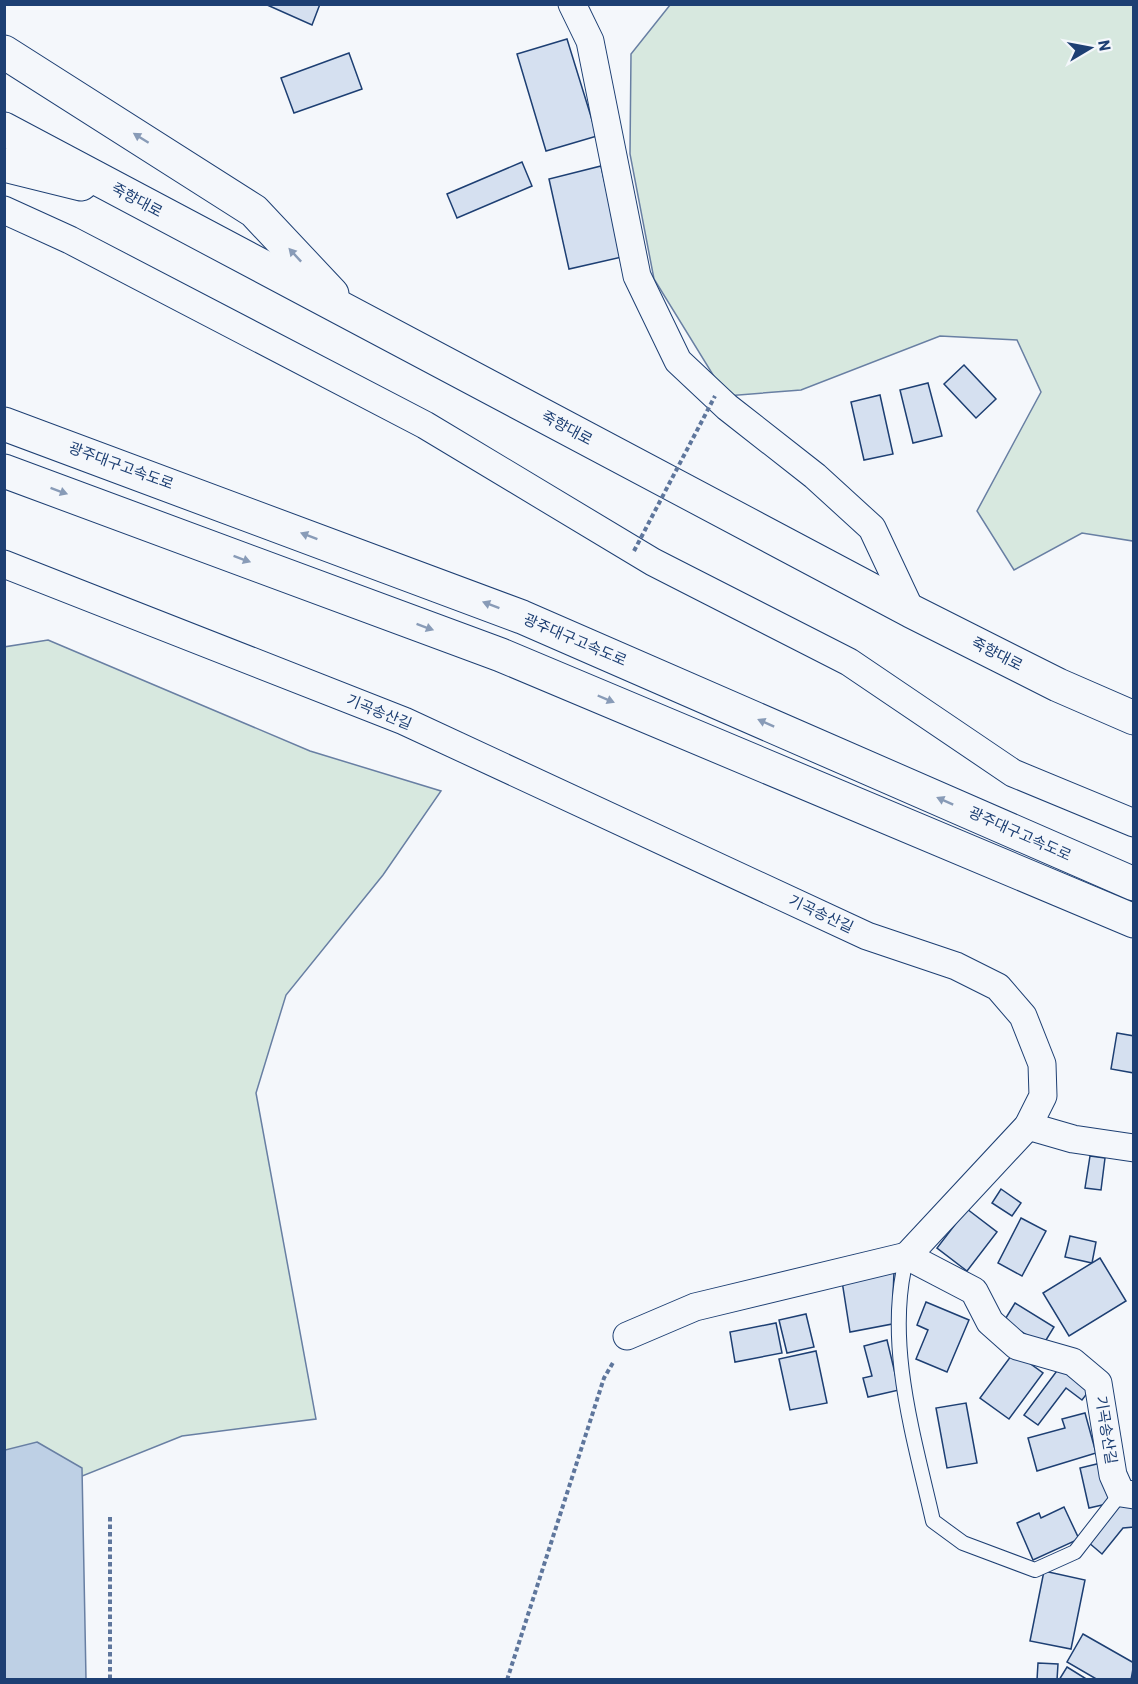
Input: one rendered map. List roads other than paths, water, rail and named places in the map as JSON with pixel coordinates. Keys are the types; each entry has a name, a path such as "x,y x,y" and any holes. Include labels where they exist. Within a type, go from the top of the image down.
{"main road":[{"path":"4,52 254,211 350,313"},
{"name":"죽향대로","path":"4,129 911,611 1058,685 1134,718"},
{"path":"4,165 126,194"},
{"name":"광주대구고속도로","path":"4,424 522,616 1134,884"},
{"path":"4,471 501,655 1134,921"}],"street":[{"path":"572,4 590,41 637,276 678,361 715,396 814,476 872,528 911,611"},
{"path":"4,210 70,240 425,425 634,551 849,662 1013,773 1134,823"},
{"name":"기곡송산길","path":"4,564 404,721 867,936 956,966 998,987 1023,1016 1042,1064 1042,1096 1028,1126 907,1256 974,1291 990,1322 1017,1346 1073,1362 1098,1383 1113,1474 1127,1494"},
{"path":"1028,1126 1073,1139 1134,1148"},
{"path":"627,1336 695,1307 907,1256"}],"lane":[{"path":"907,1256 899,1286 898,1333 915,1438 933,1521 963,1543 1035,1570 1075,1552 1127,1494"}],"water":[{"path":"37,1442 82,1468 86,1679 5,1679 5,1450"}]}
